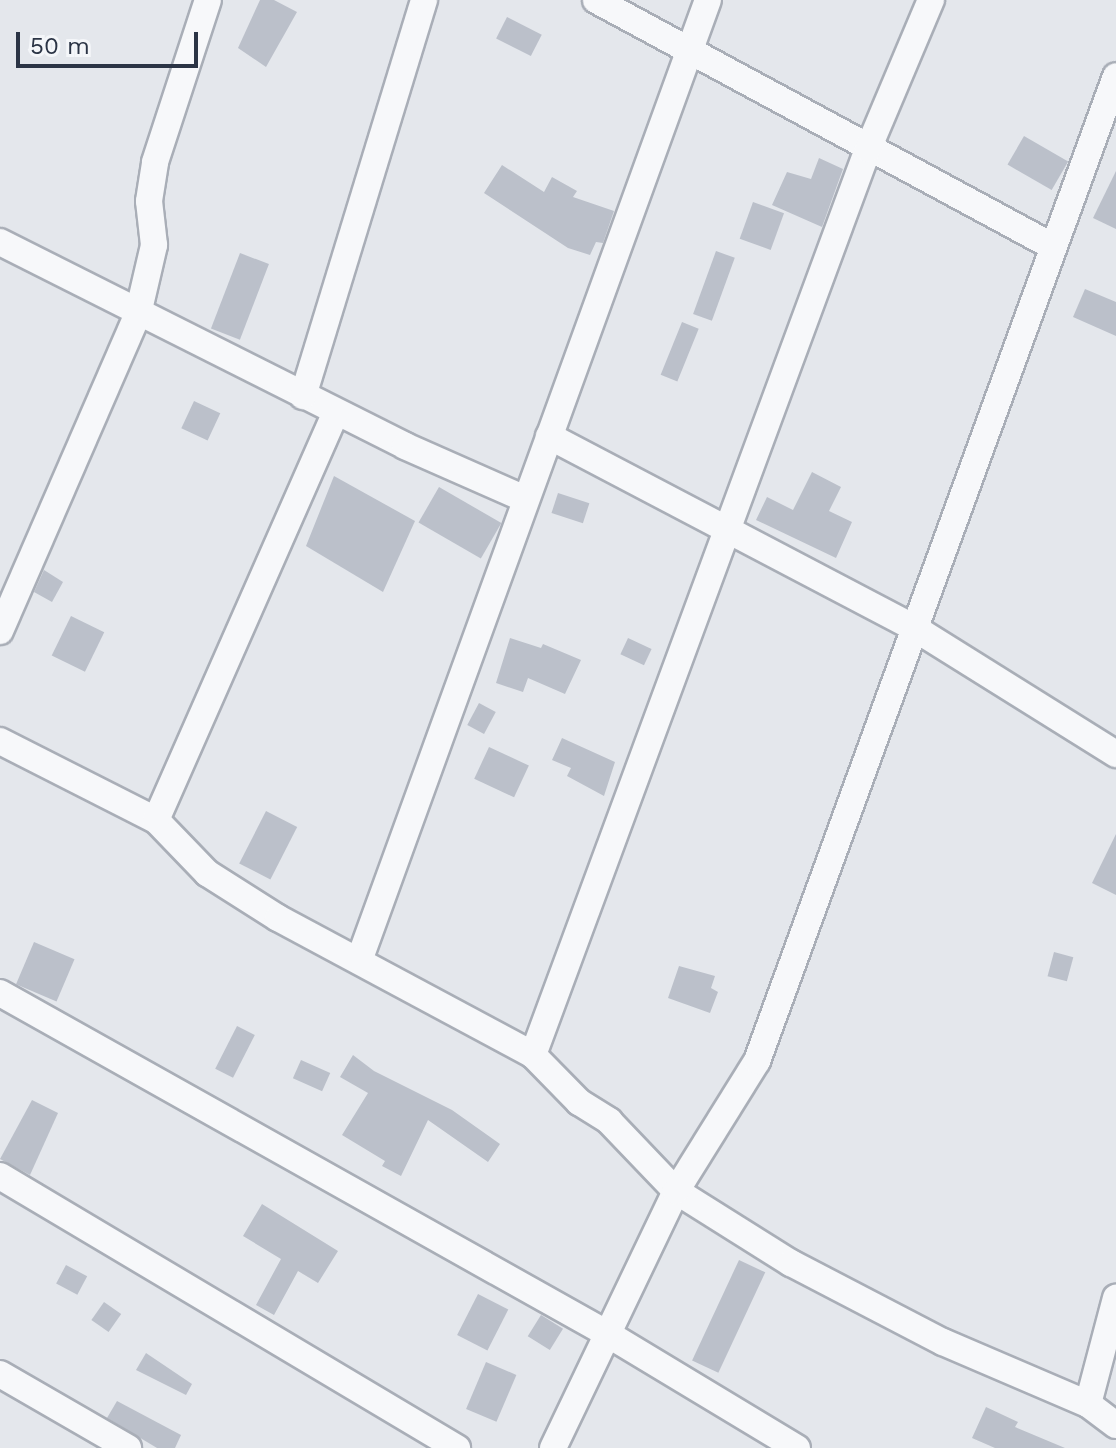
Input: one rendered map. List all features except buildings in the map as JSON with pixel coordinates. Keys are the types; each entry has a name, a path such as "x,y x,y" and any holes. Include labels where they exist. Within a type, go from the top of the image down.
{"street":[{"path":"0,631 138,314 154,245 149,201 155,162 208,0"},
{"path":"303,396 424,0"},
{"path":"596,0 1052,246"},
{"path":"360,958 708,0"},
{"path":"533,1055 868,149 931,0"},
{"path":"553,1448 676,1191 757,1061 1116,76"},
{"path":"0,242 303,396 525,499"},
{"path":"156,820 336,412"},
{"path":"549,436 729,527 916,629 1116,754"},
{"path":"0,741 156,820 207,873 278,918 360,958 533,1055 579,1102 609,1121 676,1191 791,1263 943,1342 1088,1404 1116,1425"},
{"path":"0,993 606,1333 797,1448"},
{"path":"0,1176 457,1448"},
{"path":"1088,1404 1097,1354 1116,1298"},
{"path":"0,1374 128,1448"}]}
